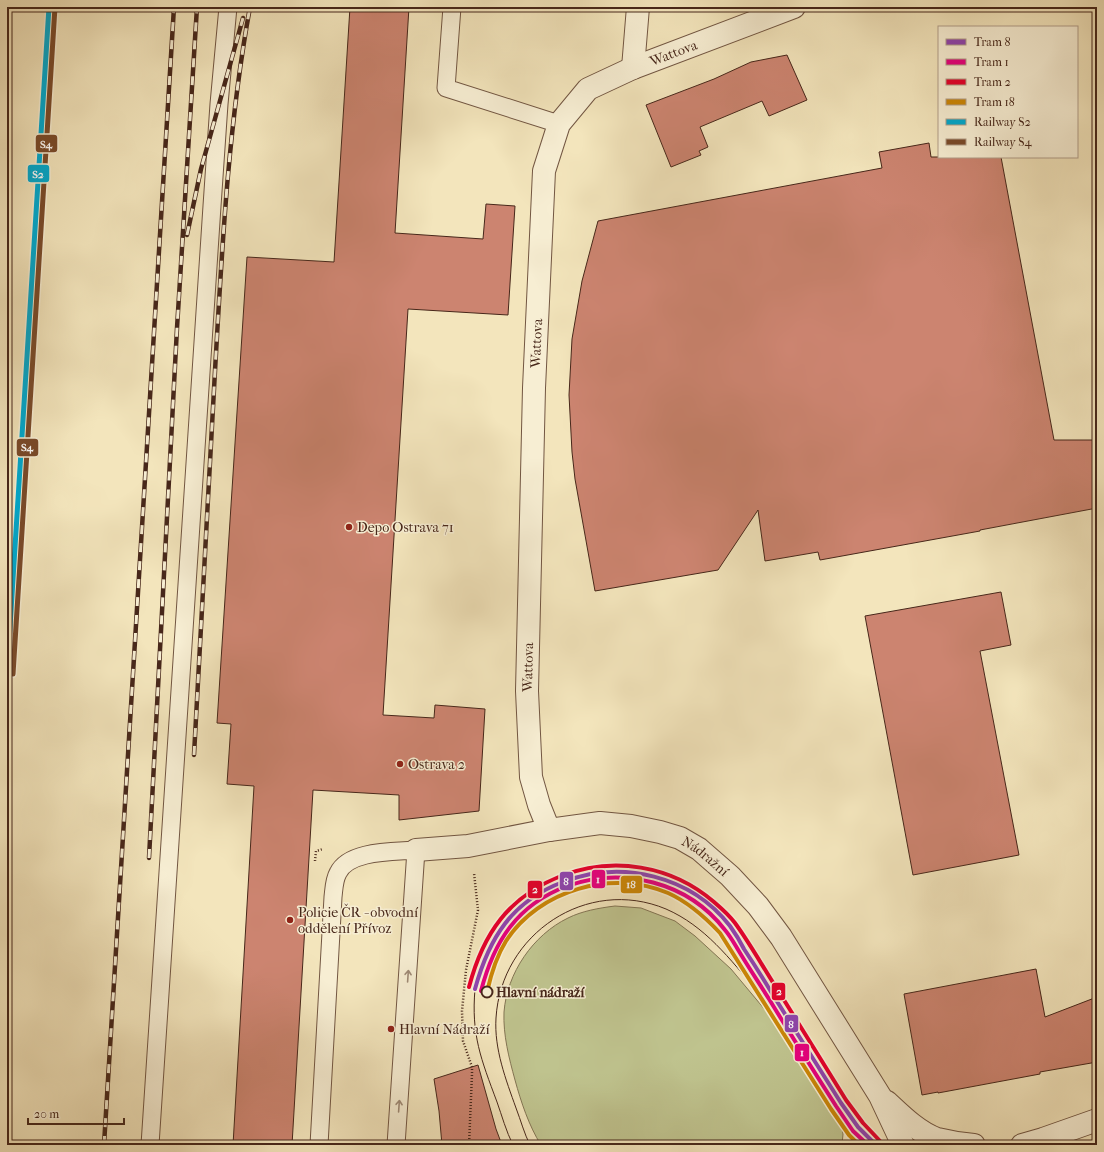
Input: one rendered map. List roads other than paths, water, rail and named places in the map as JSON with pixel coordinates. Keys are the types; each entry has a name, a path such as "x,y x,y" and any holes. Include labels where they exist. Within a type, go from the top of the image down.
{"street":[{"path":"633,68 638,7"},
{"name":"Wattova","path":"549,830 539,805 531,777 527,691 534,388 544,171 559,124 588,89 633,68 794,7"},
{"name":"Nádražní","path":"416,850 468,846 549,830 600,823 631,826 660,832 680,838 699,849 730,876 758,906 781,938 880,1096 903,1145"},
{"name":"Nádražní","path":"880,1096 913,1125 936,1138 974,1145"},
{"path":"1022,1145 1097,1120"}],"lane":[{"path":"150,1145 212,198 228,7"},
{"path":"452,7 446,88 559,124"},
{"path":"319,1145 333,897 337,874 348,862 364,855 416,850 396,1145"}],"tram line":[{"name":"2","path":"469,987 482,950 490,934 500,920 512,906 542,885 561,876 601,866 641,868 660,872 697,889 717,904 733,920 752,948 846,1100 863,1123 880,1141"},
{"name":"8","path":"475,989 487,953 505,924 516,911 545,890 563,882 586,875 608,872 631,873 654,877 676,884 696,895 714,909 730,926 841,1103 858,1127 876,1145"},
{"name":"1","path":"481,991 493,956 510,927 521,914 534,903 549,894 567,886 588,880 610,878 632,878 653,882 674,890 693,900 710,914 727,933 836,1106 853,1131 868,1145"},
{"name":"18","path":"487,992 494,966 506,941 520,923 537,909 557,897 578,889 601,884 624,883 646,886 668,893 696,910 720,933 831,1109 849,1135 859,1145"},
{"path":"530,1145 508,1086 499,1053 496,1018 502,988 514,961 531,938 553,920 579,907 607,900 636,901 666,909 693,924 727,955 790,1030 821,1071"},
{"path":"475,989 474,1020 478,1047 486,1073 513,1145"}],"railway":[{"path":"104,1145 174,7"},
{"path":"149,858 177,328 197,7"},
{"path":"194,755 223,234 236,97 250,7"},
{"path":"187,235 201,169 243,18"}],"rail line":[{"name":"S2","path":"7,674 49,7"},
{"name":"S4","path":"13,674 55,7"}],"place":[{"name":"Depo Ostrava 71","path":"349,527"},
{"name":"Ostrava 2","path":"400,764"},
{"name":"Policie ČR - obvodní oddělení Přívoz","path":"290,920"},
{"name":"Hlavní nádraží","path":"487,992"},
{"name":"Hlavní Nádraží","path":"391,1029"}]}
